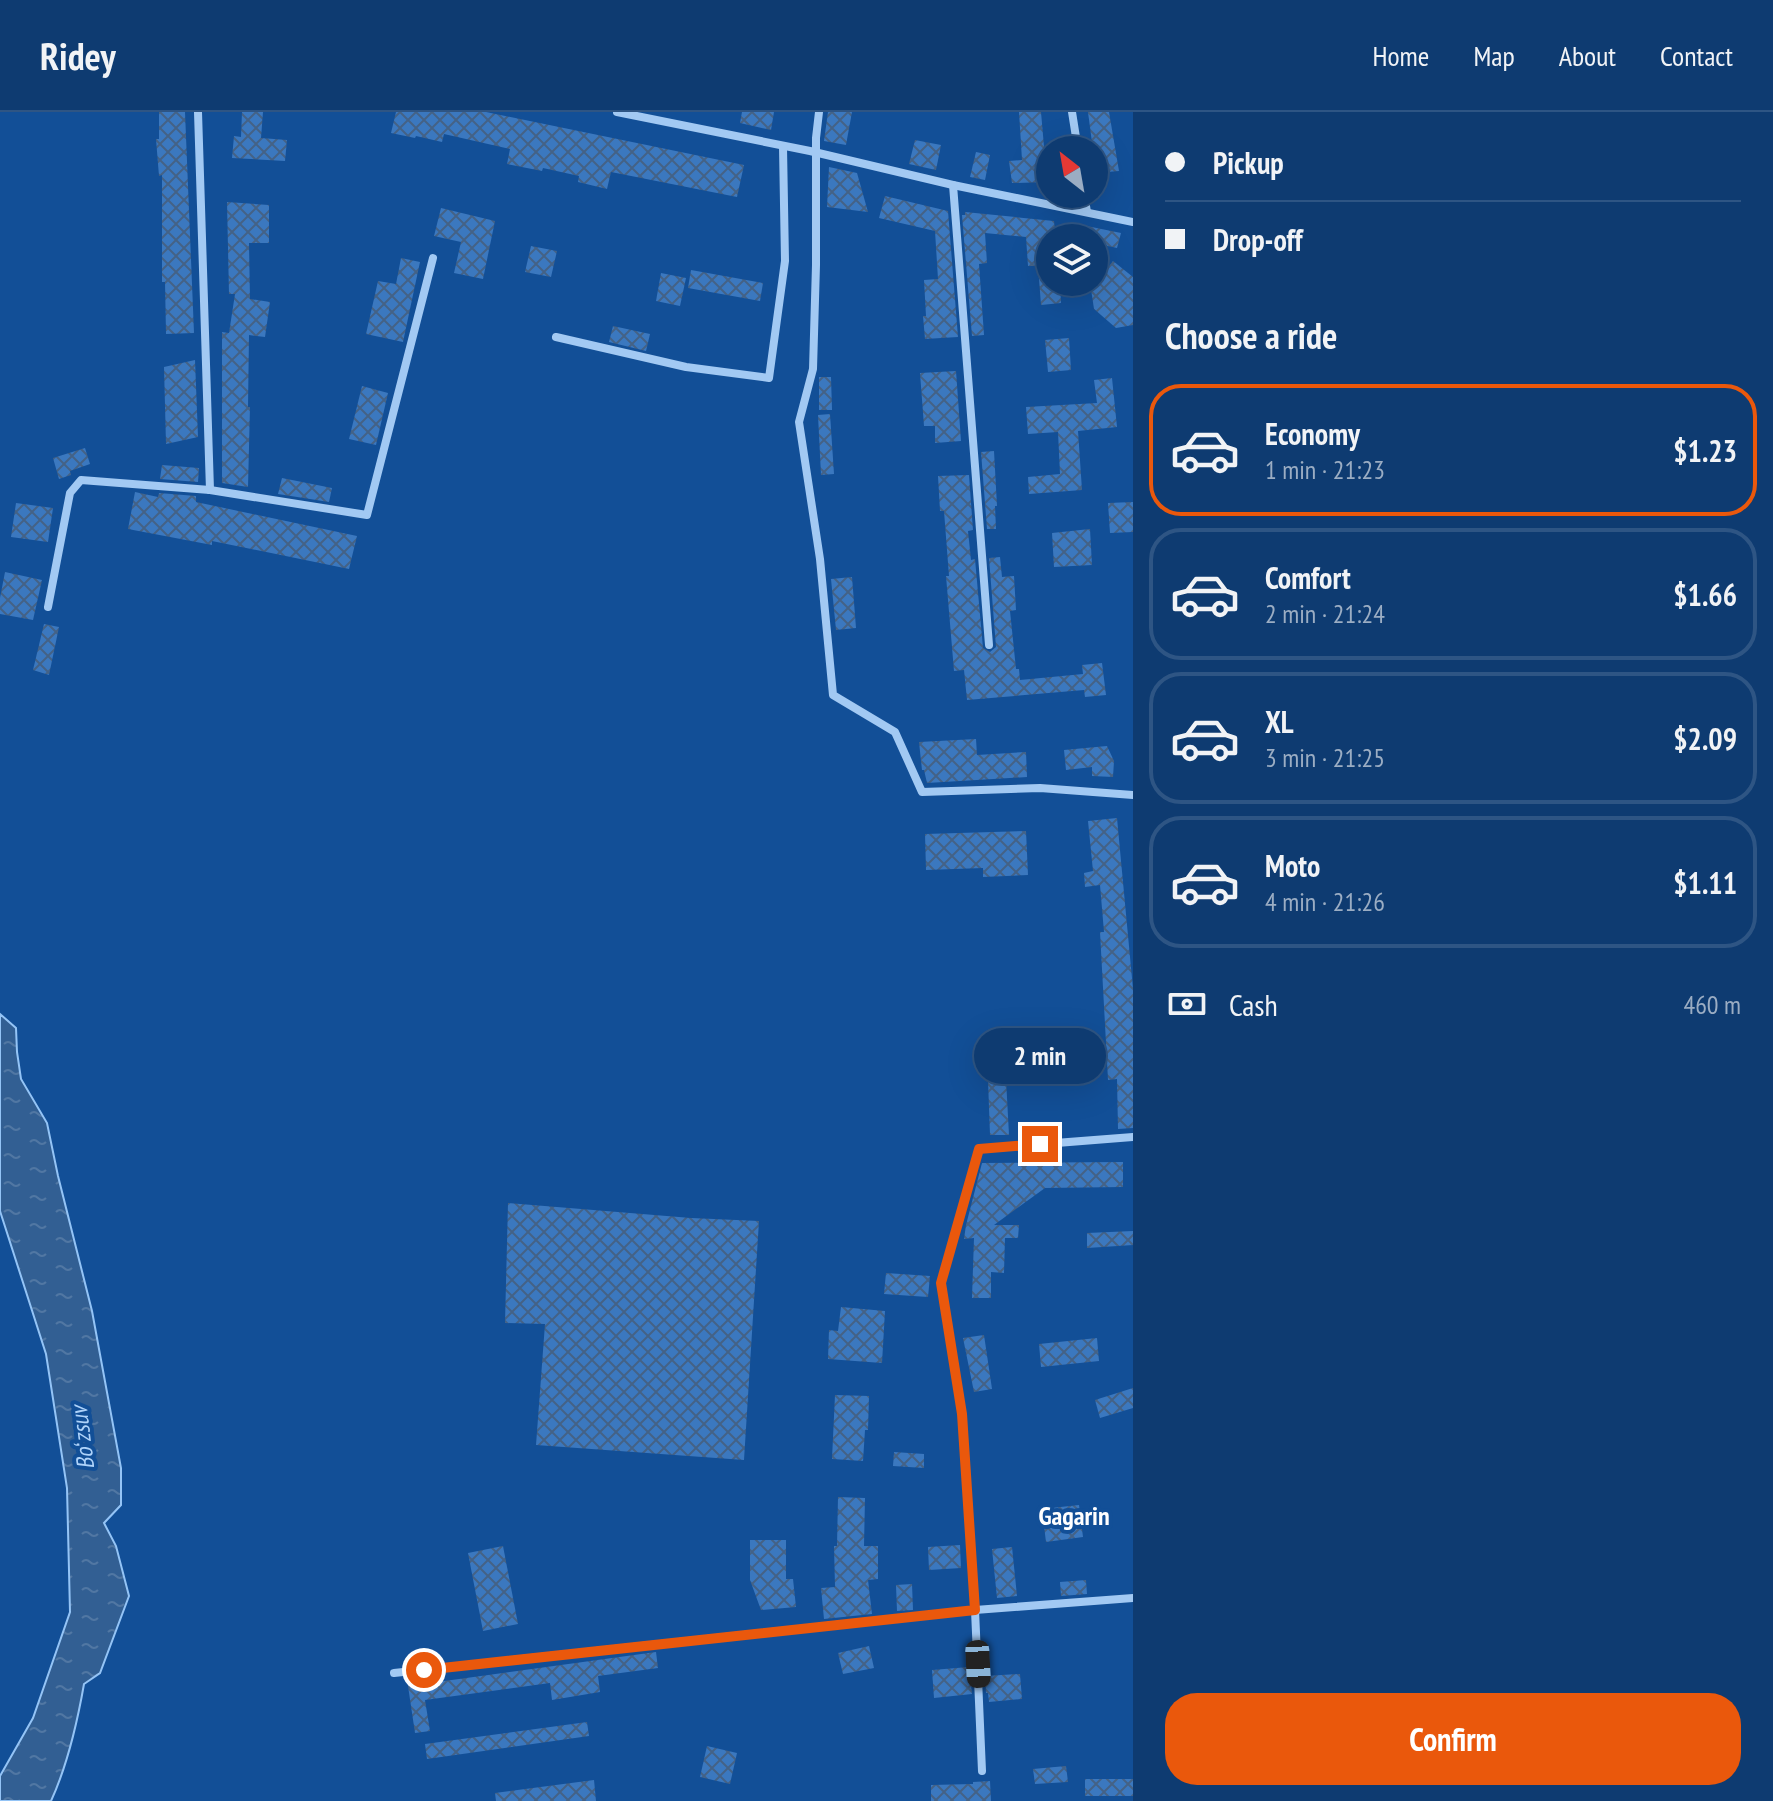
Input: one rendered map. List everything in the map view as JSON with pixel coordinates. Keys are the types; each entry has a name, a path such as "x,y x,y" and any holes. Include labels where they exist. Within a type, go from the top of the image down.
{"street":[{"path":"198,112 210,490"},
{"path":"617,112 1133,222"},
{"path":"819,112 813,152 816,265 813,369 799,422 820,559 833,695 895,732 922,792 1040,788 1133,795"},
{"path":"1072,112 1076,136"},
{"path":"556,337 686,367 769,378 785,261 783,147"},
{"path":"953,185 989,645"},
{"path":"1086,208 1087,212"},
{"path":"48,607 70,493 81,480 210,490 367,515 433,258"},
{"path":"982,1771 962,1414 941,1283 979,1149 1133,1137"},
{"path":"394,1673 975,1610 1133,1598"}],"water":[{"name":"Boʻzsuv","path":"0,1014 16,1028 21,1079 47,1123 92,1311 121,1468 121,1505 104,1523 116,1546 129,1596 100,1673 84,1684 71,1744 51,1801 0,1801 0,1776 33,1718 70,1612 67,1488 46,1354 0,1211"}],"building":[{"path":"159,112 185,112 194,333 166,334 165,282 162,282 162,175 159,176 156,139 159,139"},
{"path":"242,112 263,112 261,138 287,140 285,161 232,158 234,136 241,137"},
{"path":"396,112 486,112 744,165 737,197 611,172 607,189 578,182 579,176 507,164 510,149 444,134 442,142 391,133"},
{"path":"742,112 774,112 771,130 740,123"},
{"path":"828,112 852,112 846,145 824,141"},
{"path":"1019,112 1041,112 1043,136 1036,136 1036,182 1012,183 1009,161 1022,160"},
{"path":"1088,112 1109,112 1119,171 1108,172 1108,136 1091,136"},
{"path":"915,140 941,145 936,170 909,164"},
{"path":"976,152 990,155 985,180 970,177"},
{"path":"829,167 857,173 868,212 827,207"},
{"path":"885,196 948,211 958,337 925,339 924,280 938,279 935,231 879,218"},
{"path":"227,202 269,205 269,243 249,243 250,299 270,302 265,337 249,335 248,487 222,483 222,332 229,333 235,294 229,294"},
{"path":"441,208 495,221 483,279 454,273 461,242 434,236"},
{"path":"965,212 1054,221 1054,224 1036,224 1036,266 1028,266 1026,237 985,233 987,263 979,264 984,335 972,336 962,215"},
{"path":"1108,230 1121,233 1117,248 1108,246"},
{"path":"531,246 557,251 551,277 525,272"},
{"path":"401,258 420,262 403,342 366,334 378,281 396,284"},
{"path":"1113,261 1133,277 1133,325 1116,328 1094,309 1092,296 1108,296 1108,267"},
{"path":"691,270 763,283 760,301 688,288"},
{"path":"661,273 686,278 680,306 656,301"},
{"path":"1040,296 1061,296 1061,303 1041,305"},
{"path":"613,326 650,334 646,351 609,342"},
{"path":"1069,338 1071,370 1048,372 1045,340"},
{"path":"195,360 198,437 166,444 164,367"},
{"path":"956,371 961,441 935,443 935,426 924,426 920,373"},
{"path":"819,377 831,377 832,410 819,410"},
{"path":"1112,378 1117,427 1078,431 1082,490 1029,494 1028,477 1060,474 1058,432 1028,434 1026,407 1097,403 1094,380"},
{"path":"362,386 388,393 376,445 349,439"},
{"path":"830,414 834,474 821,475 818,415"},
{"path":"85,448 90,464 70,471 71,475 59,479 53,458"},
{"path":"994,451 996,529 987,529 981,452"},
{"path":"162,465 199,468 198,482 160,479"},
{"path":"969,475 973,530 968,531 971,560 975,559 983,648 990,652 996,647 989,558 1000,557 1002,577 1014,576 1016,610 1010,611 1020,680 1083,674 1082,665 1102,663 1106,695 1085,697 1084,690 967,700 964,670 954,671 944,511 940,511 938,476"},
{"path":"282,478 332,488 329,502 278,494"},
{"path":"135,492 158,497 159,493 196,496 196,502 357,536 349,569 212,541 212,545 128,529"},
{"path":"1133,502 1133,532 1110,533 1108,503"},
{"path":"16,503 53,508 48,542 11,537"},
{"path":"1090,529 1092,565 1054,567 1052,533"},
{"path":"5,572 42,580 33,620 0,614"},
{"path":"852,577 856,628 836,630 831,579"},
{"path":"44,624 59,627 49,675 33,670"},
{"path":"976,739 977,755 1026,752 1027,777 927,783 922,770 919,742"},
{"path":"1107,746 1114,761 1113,777 1092,776 1092,767 1066,770 1064,750"},
{"path":"1117,818 1133,989 1133,1128 1118,1129 1117,1079 1108,1080 1100,885 1085,887 1084,873 1093,871 1088,821"},
{"path":"1026,831 1028,875 983,877 983,868 926,870 925,834"},
{"path":"1006,1079 1009,1135 990,1135 988,1080"},
{"path":"1123,1162 1123,1187 1045,1188 994,1225 1019,1225 1018,1238 1005,1238 1004,1273 991,1272 991,1298 972,1298 974,1238 964,1239 982,1163"},
{"path":"508,1203 759,1221 744,1460 536,1445 545,1324 505,1323"},
{"path":"1133,1231 1133,1245 1087,1248 1087,1233"},
{"path":"886,1273 930,1276 928,1297 884,1294"},
{"path":"841,1307 885,1311 882,1363 828,1359 829,1330 838,1331"},
{"path":"984,1335 992,1389 974,1392 963,1338"},
{"path":"1097,1338 1099,1361 1041,1367 1039,1344"},
{"path":"1133,1388 1133,1408 1100,1418 1095,1400"},
{"path":"835,1395 869,1396 863,1461 832,1459"},
{"path":"894,1452 924,1454 924,1468 893,1466"},
{"path":"838,1497 865,1498 864,1546 878,1546 878,1579 868,1580 872,1614 824,1619 821,1588 835,1587"},
{"path":"1079,1505 1083,1537 1046,1542 1042,1509"},
{"path":"750,1540 786,1540 786,1579 793,1579 796,1607 761,1610 750,1580"},
{"path":"960,1545 961,1568 929,1570 928,1547"},
{"path":"503,1546 518,1624 483,1631 468,1553"},
{"path":"1012,1547 1017,1596 997,1598 992,1549"},
{"path":"1086,1580 1087,1594 1061,1596 1060,1582"},
{"path":"912,1584 913,1610 897,1611 896,1585"},
{"path":"869,1646 874,1668 843,1674 838,1653"},
{"path":"656,1652 658,1668 598,1676 600,1692 552,1700 550,1683 425,1700 430,1731 415,1733 408,1686"},
{"path":"969,1667 972,1694 934,1698 932,1670"},
{"path":"1020,1674 1022,1699 989,1702 985,1676"},
{"path":"587,1722 589,1736 427,1759 425,1744"},
{"path":"707,1746 737,1753 730,1784 700,1777"},
{"path":"1066,1766 1068,1782 1035,1784 1033,1769"},
{"path":"1085,1779 1133,1779 1133,1796 1085,1796"},
{"path":"594,1780 596,1801 496,1801 495,1793"},
{"path":"990,1781 991,1801 931,1801 931,1785"}],"district":[{"name":"Gagarin","path":"1074,1515"}],"route":[{"path":"424,1670 975,1610 962,1414 941,1283 979,1149 1040,1144"}]}
